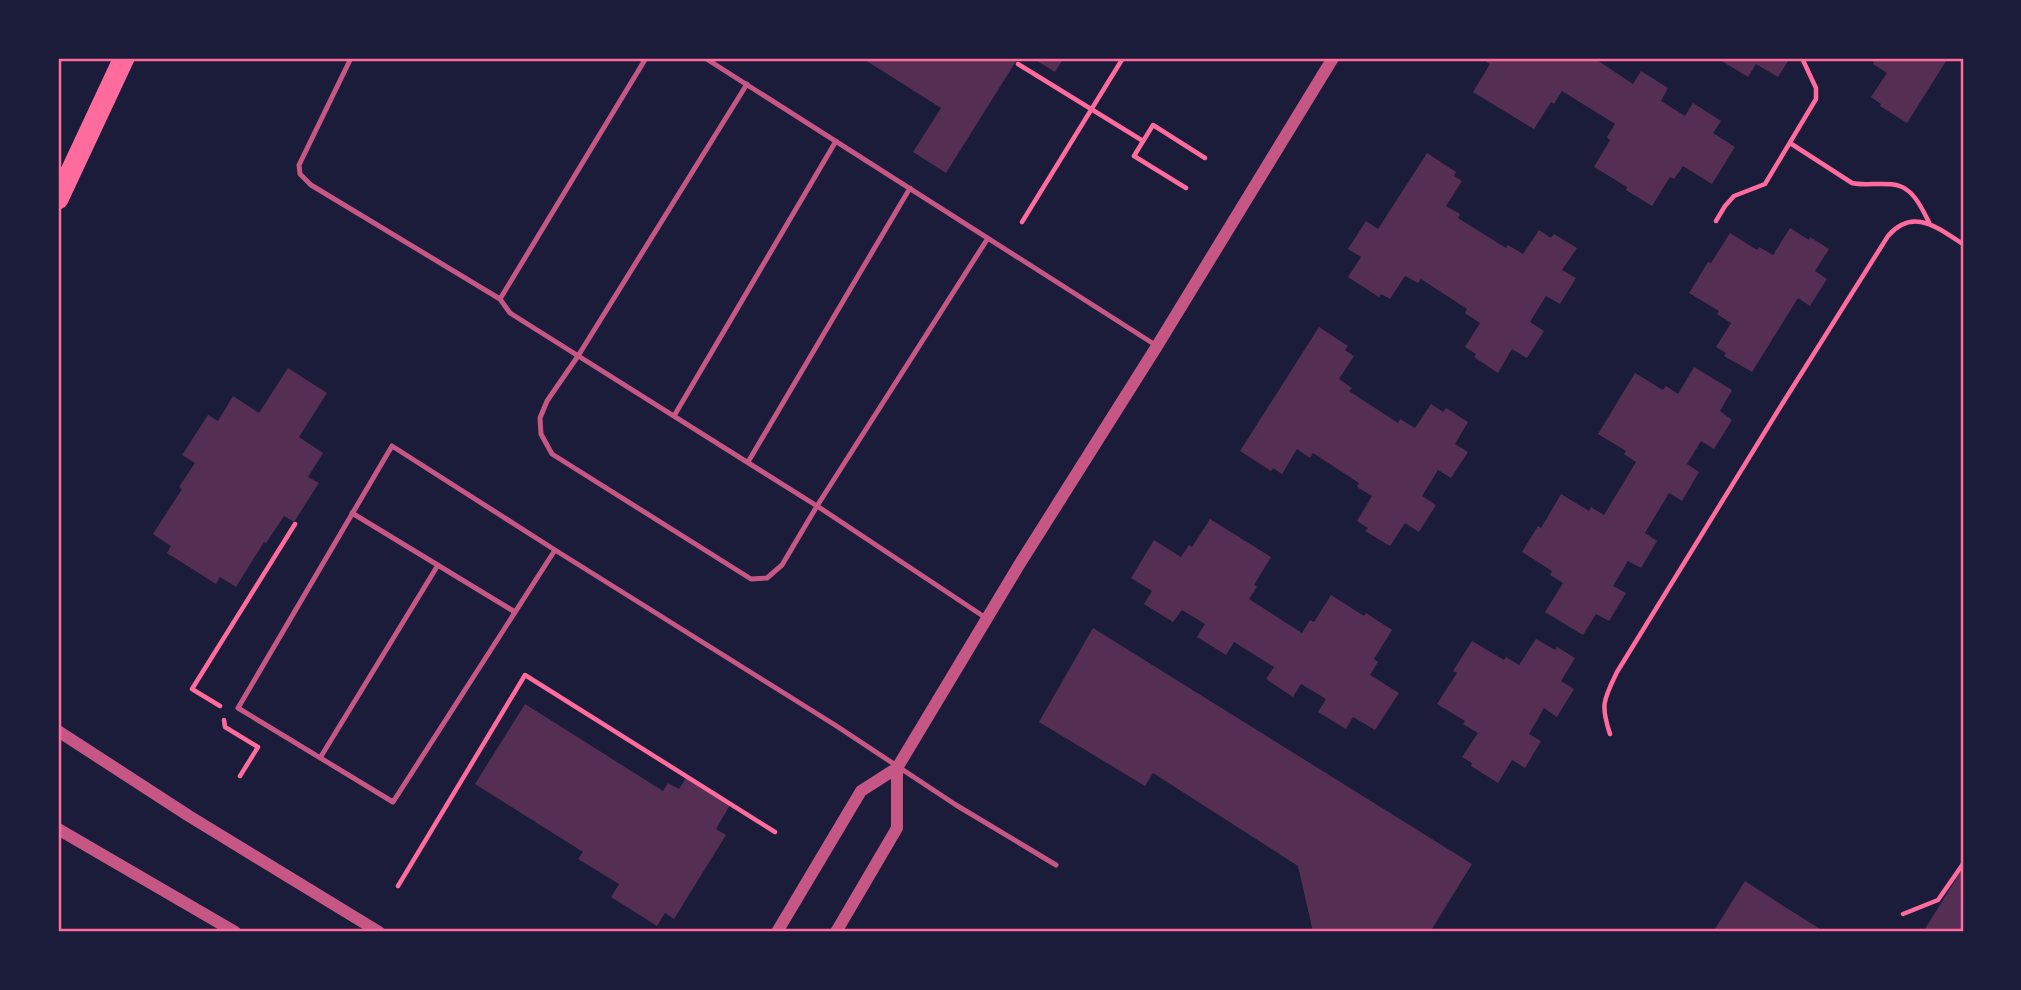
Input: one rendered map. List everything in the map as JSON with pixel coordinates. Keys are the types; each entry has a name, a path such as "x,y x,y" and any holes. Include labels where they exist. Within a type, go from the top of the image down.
{"highway":[{"path":"58,200 124,58"}],"street":[{"path":"777,932 861,791 897,768 1333,58"},
{"path":"58,731 189,816 379,932"},
{"path":"836,932 897,828 897,768"},
{"path":"58,829 235,932"}],"lane":[{"path":"351,58 299,165 300,174 311,185 500,299 510,313 817,506 987,618"},
{"path":"500,299 646,58"},
{"path":"705,58 1157,346"},
{"path":"747,84 579,356 547,401 540,418 541,434 552,454 751,579 767,578 782,565 988,238"},
{"path":"674,416 836,141"},
{"path":"748,462 910,188"},
{"path":"555,550 393,803 238,708 392,446 835,725 897,768 1056,865"},
{"path":"352,513 515,612"},
{"path":"320,758 438,565"}],"path":[{"path":"1022,222 1123,58"},
{"path":"1716,221 1734,196 1765,184 1816,99 1816,89 1802,58"},
{"path":"1018,64 1143,141"},
{"path":"1186,188 1134,156 1153,125 1205,158"},
{"path":"1790,143 1852,183 1905,188 1930,223 1963,244"},
{"path":"1610,734 1603,702 1617,672 1779,409 1888,236 1897,226 1912,221 1930,223"},
{"path":"240,776 258,747 225,727 222,707 192,689 295,524"},
{"path":"398,886 525,675 775,832"},
{"path":"1903,914 1938,900 1963,864"}],"building":[{"path":"862,58 1018,58 946,173 913,152 941,108"},
{"path":"1032,58 1064,58 1055,72"},
{"path":"1488,58 1594,58 1633,84 1641,71 1668,88 1661,101 1685,116 1693,103 1721,121 1713,133 1735,147 1712,184 1683,166 1674,179 1670,177 1652,206 1594,167 1610,140 1607,137 1615,124 1562,91 1554,104 1551,102 1534,129 1473,92 1490,64 1486,62"},
{"path":"1790,58 1778,77 1756,64 1748,77 1720,60"},
{"path":"1868,58 1948,58 1907,123 1871,97 1887,73"},
{"path":"1427,153 1456,172 1454,176 1462,181 1446,206 1460,214 1458,218 1506,248 1508,245 1523,254 1539,230 1551,238 1554,234 1577,248 1562,270 1576,278 1560,304 1546,296 1530,322 1544,331 1527,358 1512,349 1498,373 1474,357 1476,354 1465,347 1480,323 1465,313 1467,309 1421,279 1418,283 1405,276 1390,299 1381,294 1379,297 1348,277 1361,257 1348,249 1366,221 1378,229"},
{"path":"1790,228 1829,249 1815,271 1827,279 1810,306 1798,298 1752,372 1724,356 1726,353 1716,347 1731,323 1717,314 1719,311 1689,293 1730,233 1757,250 1759,247 1773,255"},
{"path":"1319,327 1348,346 1345,350 1354,356 1339,379 1352,388 1349,391 1398,423 1400,419 1415,428 1431,404 1443,412 1446,408 1468,422 1455,444 1468,452 1451,478 1438,470 1422,496 1436,505 1419,532 1405,523 1390,546 1365,531 1368,528 1357,521 1372,496 1357,487 1359,483 1313,453 1310,458 1297,449 1282,474 1273,468 1271,471 1240,451"},
{"path":"1694,367 1732,390 1720,411 1732,420 1714,449 1701,441 1687,464 1699,472 1682,501 1669,493 1645,533 1657,541 1641,568 1628,561 1613,586 1626,593 1609,621 1596,614 1583,635 1545,612 1563,583 1550,575 1552,571 1522,552 1538,526 1541,528 1561,494 1589,511 1591,507 1604,515 1636,462 1624,454 1626,451 1598,434 1635,373 1663,390 1666,386 1678,394"},
{"path":"288,368 327,393 299,437 323,453 308,477 319,483 294,522 284,516 236,587 220,577 216,584 167,553 171,546 153,534 195,463 182,455 208,415 218,421 233,396 259,413"},
{"path":"1210,519 1271,557 1249,599 1302,633 1310,620 1314,622 1331,595 1392,630 1374,659 1378,662 1370,675 1399,693 1375,730 1353,717 1346,729 1318,712 1326,699 1301,684 1293,697 1266,679 1274,667 1234,642 1226,655 1197,637 1205,624 1182,610 1173,622 1144,604 1152,591 1131,578 1154,540 1181,557 1189,545 1192,547"},
{"path":"1093,628 1472,864 1430,932 1313,932 1298,866 1153,773 1145,786 1039,722"},
{"path":"1536,639 1575,658 1561,681 1574,689 1557,717 1544,708 1529,734 1541,741 1525,768 1512,760 1498,783 1462,757 1478,733 1463,724 1465,721 1437,704 1457,673 1453,671 1472,641 1504,660 1506,657 1519,665"},
{"path":"525,704 663,791 668,783 679,789 686,778 730,805 716,829 726,835 674,919 665,913 657,926 611,897 619,884 578,859 583,852 475,784"},
{"path":"1963,868 1963,932 1923,932"},
{"path":"1745,881 1785,907 1825,932 1713,932"}]}
